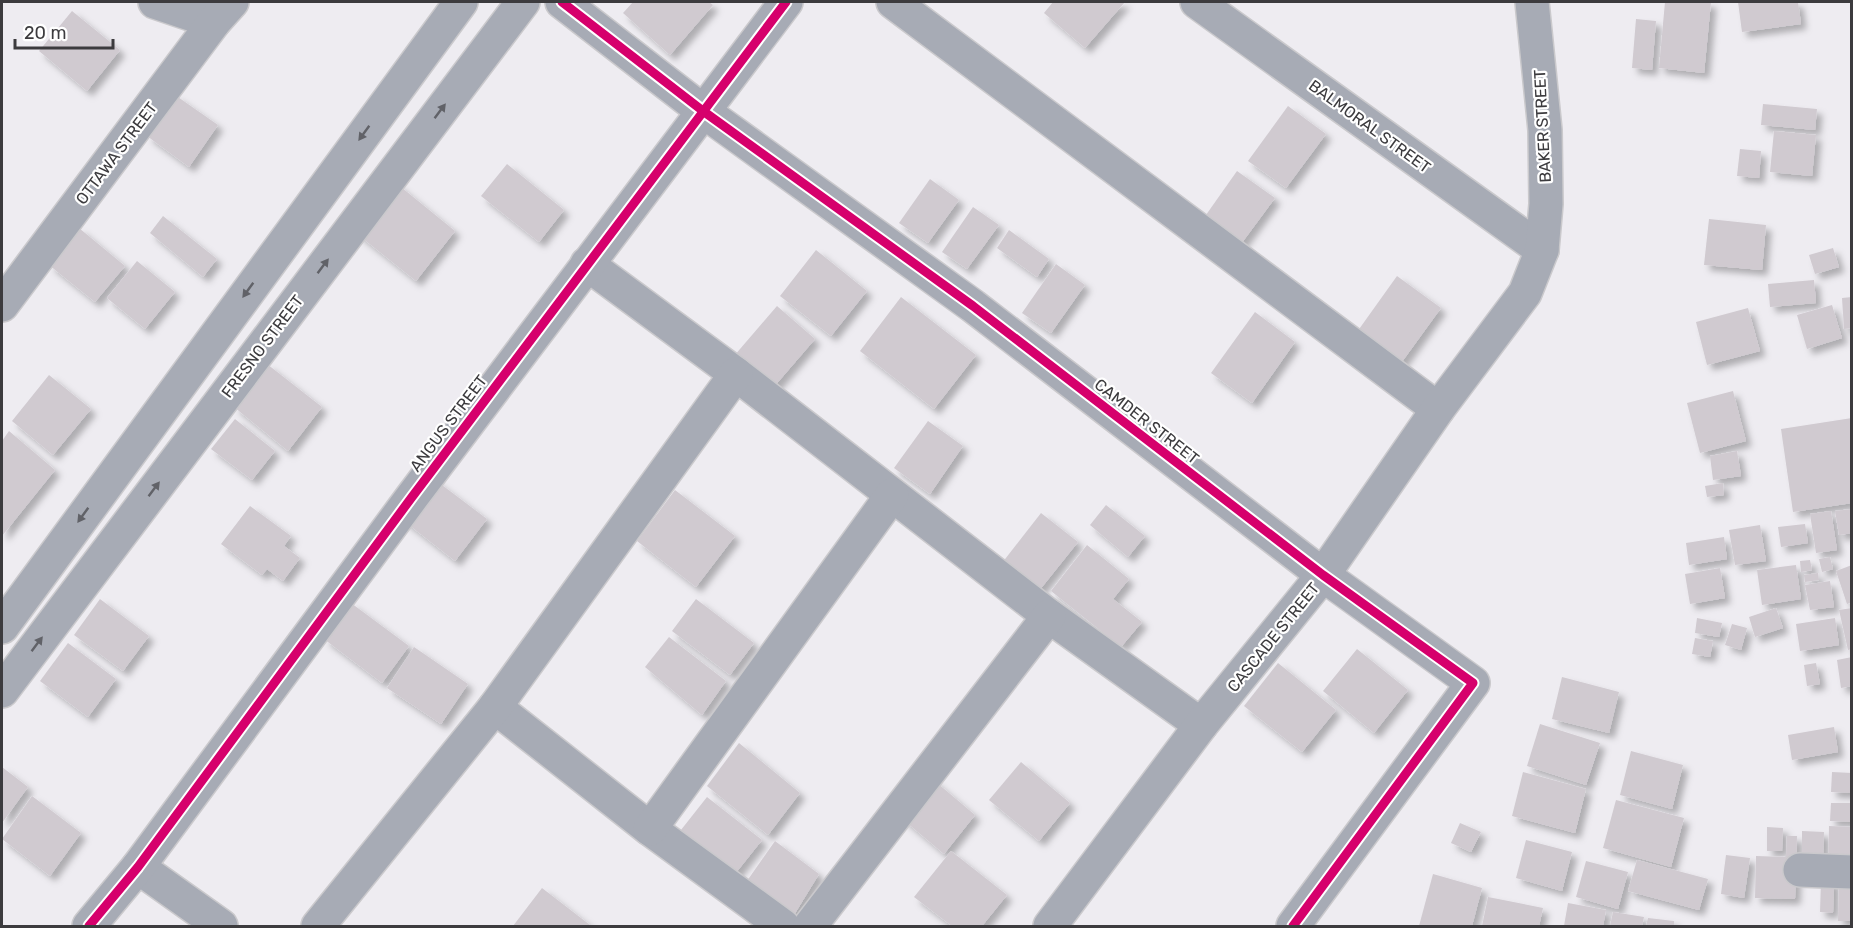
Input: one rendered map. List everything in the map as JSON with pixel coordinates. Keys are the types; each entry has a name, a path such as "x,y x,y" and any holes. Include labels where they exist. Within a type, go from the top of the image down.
{"street":[{"path":"155,2 223,12"},
{"path":"2,627 461,2"},
{"name":"FRESNO STREET","path":"2,691 523,2"},
{"name":"CAMDER STREET","path":"562,2 703,111 974,306 1323,575 1473,683 1293,927"},
{"name":"ANGUS STREET","path":"89,927 138,867 412,496 786,2"},
{"path":"893,2 1438,409"},
{"name":"BALMORAL STREET","path":"1197,2 1542,250"},
{"name":"BAKER STREET","path":"1532,2 1545,130 1546,204 1542,250"},
{"name":"OTTAWA STREET","path":"2,305 223,12"},
{"name":"CASCADE STREET","path":"1050,927 1201,725 1323,575 1438,409 1525,293 1542,250"},
{"path":"587,264 736,374 1048,616 1201,725"},
{"path":"318,927 495,707 736,374"},
{"path":"650,829 892,495"},
{"path":"810,927 1048,616"},
{"path":"495,707 650,829 783,927"},
{"path":"138,867 220,927"},
{"path":"1800,870 1851,872"}],"building":[{"path":"633,2 709,2 713,5 670,55 623,13"},
{"path":"1053,2 1125,2 1085,48 1044,13"},
{"path":"1665,2 1711,2 1704,73 1659,68"},
{"path":"1738,2 1798,2 1801,24 1742,32"},
{"path":"72,11 120,50 87,91 39,51"},
{"path":"1636,19 1656,21 1652,70 1632,68"},
{"path":"175,95 218,125 189,167 147,136"},
{"path":"1763,104 1817,109 1815,130 1761,125"},
{"path":"1288,106 1326,134 1286,188 1248,161"},
{"path":"1774,131 1816,135 1812,176 1770,172"},
{"path":"1740,149 1761,151 1759,178 1737,176"},
{"path":"507,164 564,210 539,242 481,196"},
{"path":"1237,171 1275,198 1238,248 1201,222"},
{"path":"930,179 959,200 928,243 899,223"},
{"path":"396,183 455,231 416,281 356,233"},
{"path":"973,207 999,225 967,269 942,252"},
{"path":"163,216 217,259 203,277 150,233"},
{"path":"1709,219 1766,225 1762,270 1704,265"},
{"path":"79,228 125,266 95,302 49,265"},
{"path":"1009,230 1049,259 1037,277 997,248"},
{"path":"1833,248 1839,267 1815,274 1809,255"},
{"path":"816,250 867,291 831,336 780,296"},
{"path":"137,261 175,292 145,329 107,298"},
{"path":"1056,264 1085,285 1051,333 1022,313"},
{"path":"1397,276 1441,308 1396,370 1352,339"},
{"path":"1814,280 1816,303 1770,307 1768,284"},
{"path":"901,297 976,355 934,409 860,351"},
{"path":"1852,297 1852,328 1844,329 1842,298"},
{"path":"1832,305 1842,338 1807,349 1797,315"},
{"path":"777,306 815,339 772,389 734,356"},
{"path":"1748,308 1760,351 1707,365 1696,322"},
{"path":"1255,312 1295,342 1252,403 1211,373"},
{"path":"267,364 322,407 288,451 234,407"},
{"path":"49,375 91,409 53,455 12,421"},
{"path":"1733,391 1746,441 1700,453 1687,403"},
{"path":"1852,418 1852,503 1793,512 1781,429"},
{"path":"235,419 275,451 252,480 211,449"},
{"path":"928,421 963,446 930,494 894,468"},
{"path":"9,431 55,470 2,536 2,441"},
{"path":"1737,451 1741,476 1713,480 1710,456"},
{"path":"430,476 487,519 455,561 399,517"},
{"path":"1723,483 1724,495 1707,497 1705,486"},
{"path":"675,490 735,536 696,587 637,541"},
{"path":"1106,505 1145,536 1128,557 1090,525"},
{"path":"250,506 291,536 284,546 300,558 283,581 267,569 262,575 221,544"},
{"path":"1852,509 1852,533 1839,535 1835,511"},
{"path":"1831,511 1837,550 1816,553 1810,514"},
{"path":"1041,513 1078,542 1038,592 1002,563"},
{"path":"1805,524 1808,543 1781,547 1778,527"},
{"path":"1760,525 1766,561 1735,565 1729,530"},
{"path":"1724,537 1727,559 1689,565 1686,543"},
{"path":"1087,545 1129,579 1113,599 1142,622 1121,647 1051,591"},
{"path":"1830,557 1833,569 1822,572 1819,559"},
{"path":"1810,560 1812,570 1801,572 1800,561"},
{"path":"1796,565 1801,599 1762,605 1757,570"},
{"path":"1852,565 1852,602 1847,604 1836,571"},
{"path":"1720,568 1725,598 1690,604 1685,574"},
{"path":"1818,573 1819,580 1805,582 1804,575"},
{"path":"1830,581 1834,607 1810,610 1805,585"},
{"path":"100,599 149,636 123,671 74,635"},
{"path":"696,599 754,643 730,675 672,631"},
{"path":"351,603 409,646 382,683 324,639"},
{"path":"1776,608 1783,628 1755,637 1749,617"},
{"path":"1852,608 1852,649 1848,650 1839,610"},
{"path":"1697,618 1722,623 1719,637 1695,633"},
{"path":"1835,618 1839,645 1800,651 1796,624"},
{"path":"1732,624 1747,628 1741,650 1725,645"},
{"path":"669,637 726,681 702,715 645,667"},
{"path":"1695,638 1713,641 1710,657 1692,654"},
{"path":"68,643 116,679 88,717 40,681"},
{"path":"414,647 468,684 441,724 387,688"},
{"path":"1357,649 1408,690 1374,733 1323,691"},
{"path":"1852,657 1852,686 1841,688 1837,660"},
{"path":"1278,663 1336,710 1302,752 1244,706"},
{"path":"1816,663 1820,684 1807,686 1804,665"},
{"path":"1562,677 1619,692 1609,733 1552,719"},
{"path":"1540,724 1600,743 1586,785 1527,766"},
{"path":"1834,727 1838,752 1792,760 1788,735"},
{"path":"739,743 800,793 768,835 707,786"},
{"path":"1631,751 1683,765 1672,809 1620,795"},
{"path":"1021,762 1070,803 1039,841 989,800"},
{"path":"2,767 28,787 2,823"},
{"path":"1523,772 1586,789 1575,833 1512,816"},
{"path":"1832,772 1852,773 1852,793 1831,792"},
{"path":"930,777 975,815 944,854 899,816"},
{"path":"32,796 81,833 50,876 2,839"},
{"path":"707,797 762,840 731,879 677,835"},
{"path":"1616,800 1684,818 1671,867 1603,848"},
{"path":"1831,803 1852,803 1852,822 1830,821"},
{"path":"1460,823 1481,832 1471,852 1451,843"},
{"path":"1829,826 1852,827 1852,870 1828,869"},
{"path":"1767,827 1783,828 1782,851 1767,851"},
{"path":"1802,831 1824,832 1823,859 1802,858"},
{"path":"1787,836 1797,836 1795,899 1755,898 1756,856 1786,857"},
{"path":"1526,840 1572,852 1562,891 1516,878"},
{"path":"775,841 819,874 789,923 742,888"},
{"path":"951,851 1007,895 982,926 952,926 914,897"},
{"path":"1726,855 1750,858 1744,898 1721,894"},
{"path":"1637,860 1708,879 1699,910 1628,891"},
{"path":"1586,861 1628,872 1618,909 1576,897"},
{"path":"1433,874 1482,888 1472,926 1419,926"},
{"path":"1839,878 1852,879 1852,921 1838,921"},
{"path":"1821,880 1834,880 1833,913 1820,912"},
{"path":"542,888 590,925 513,926"},
{"path":"1488,897 1543,908 1539,926 1482,926"},
{"path":"1568,903 1606,910 1603,926 1564,926"},
{"path":"1613,912 1644,917 1642,926 1610,926"},
{"path":"1648,918 1674,921 1674,926 1646,926"}],"cycle path":[{"path":"562,2 703,111 973,306 1323,575 1473,683 1293,926"},
{"path":"89,926 138,867 412,497 786,2"}]}
